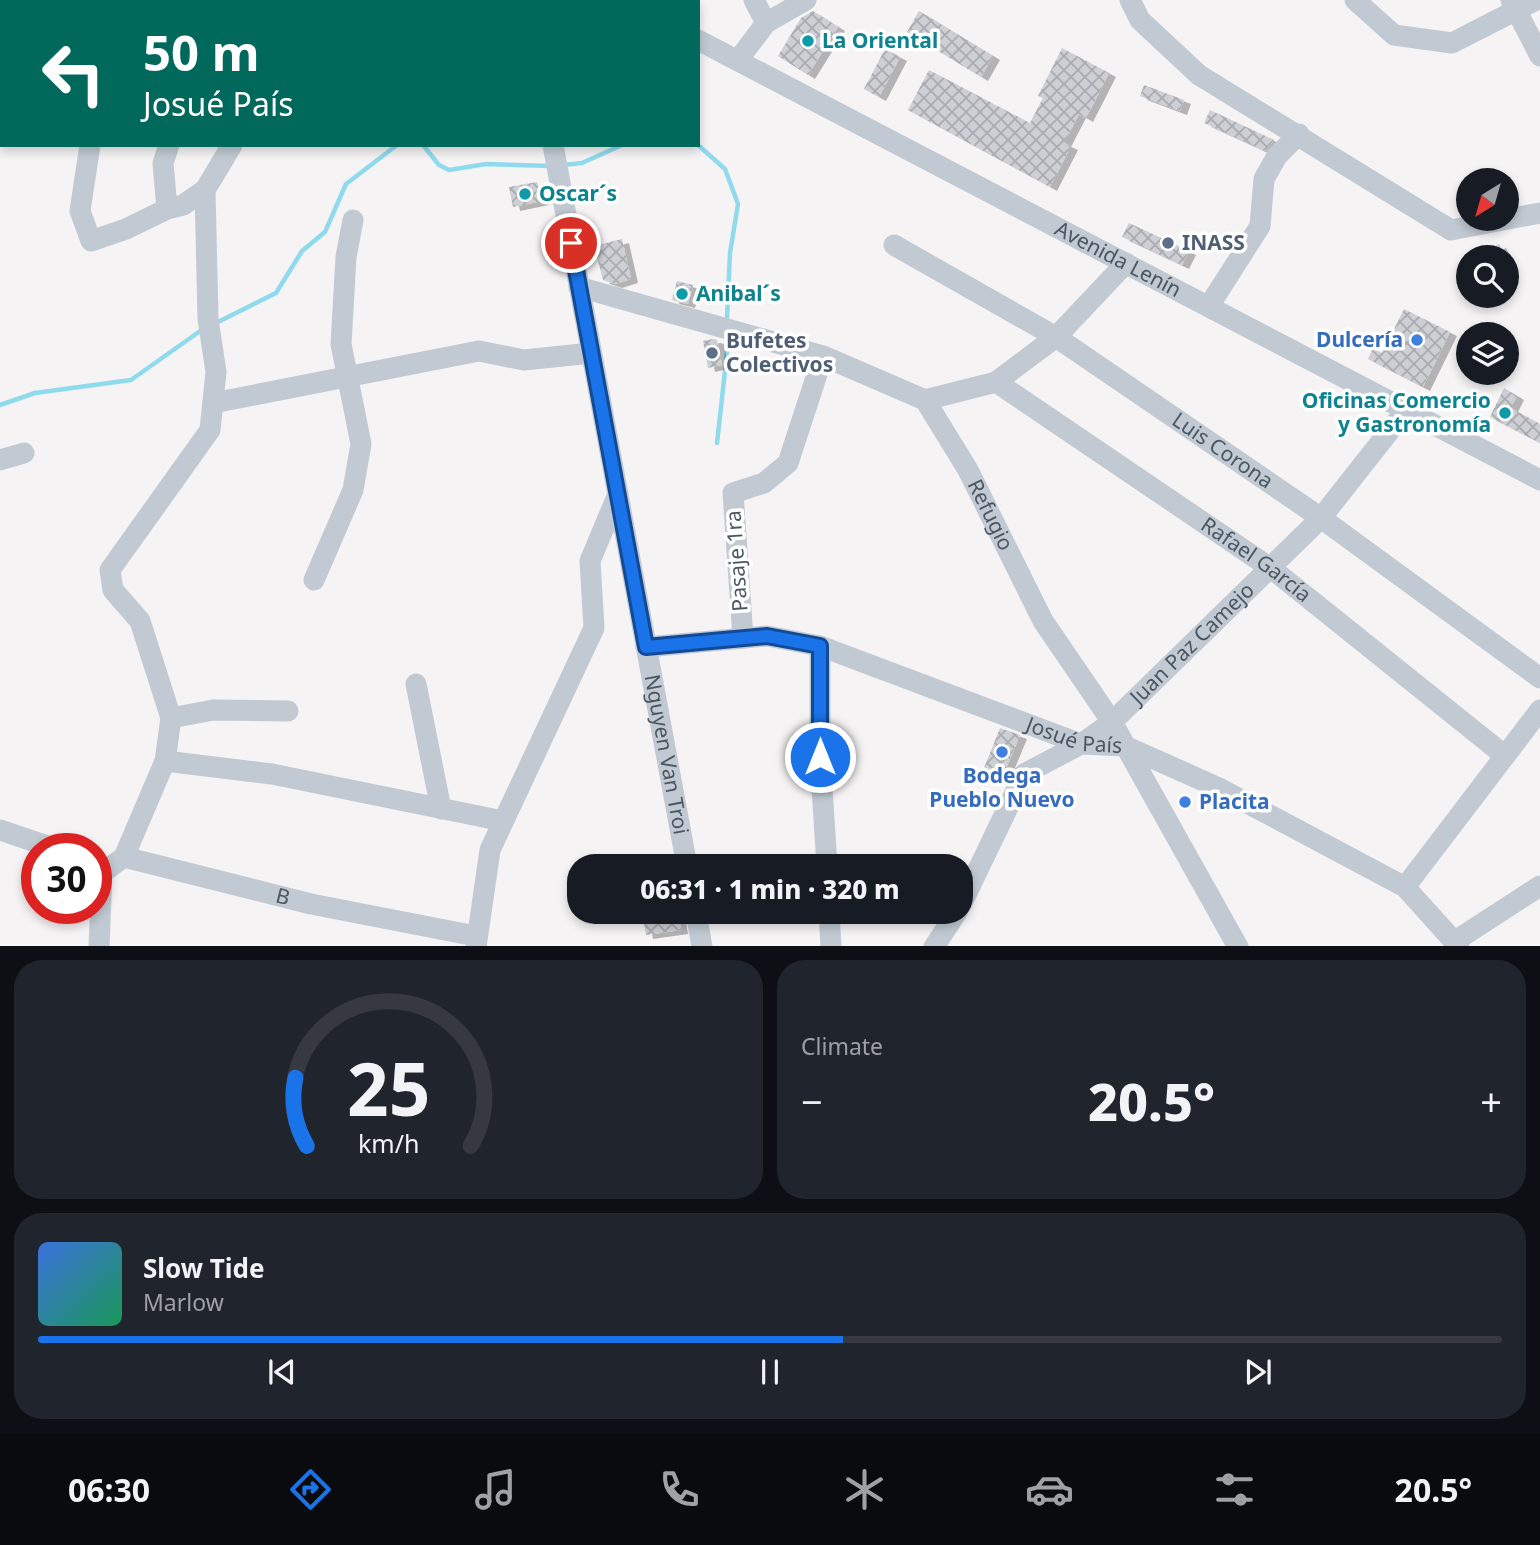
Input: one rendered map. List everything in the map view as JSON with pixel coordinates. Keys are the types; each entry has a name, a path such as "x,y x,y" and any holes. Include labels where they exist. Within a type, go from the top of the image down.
{"street":[{"path":"754,0 766,23"},
{"path":"738,60 766,23 806,0"},
{"path":"1130,0 1140,20 1199,75 1451,230 1540,213"},
{"path":"1355,0 1394,35 1452,43 1514,5 1536,0"},
{"path":"1514,5 1540,56"},
{"name":"Avenida Lenín","path":"700,41 1540,480"},
{"path":"1209,306 1259,226 1264,179 1277,156 1299,135"},
{"path":"90,147 80,211 91,241 126,229 167,209 183,205 205,190 231,147"},
{"path":"167,209 163,163 168,147"},
{"name":"Nguyen Van Troi","path":"553,150 685,854"},
{"path":"112,864 124,857 165,761 171,719 140,621 114,590 110,570 210,429 216,372 208,319 205,190"},
{"path":"314,580 354,490 360,444 341,344 346,257 353,220"},
{"name":"Luis Corona","path":"894,245 1056,337 1321,518 1540,678"},
{"path":"579,287 823,356 925,400 996,382 1056,337 1126,263"},
{"path":"213,403 479,351 524,360 591,353"},
{"name":"Pasaje 1ra","path":"743,638 733,493 764,483 788,463 823,356"},
{"name":"Rafael García","path":"996,382 1272,569 1504,755"},
{"name":"Refugio","path":"925,400 968,470 1042,621 1112,722 1237,946"},
{"name":"Juan Paz Camejo","path":"973,880 1024,774 1081,744 1112,722 1272,569 1321,518 1406,410"},
{"path":"0,460 24,453"},
{"path":"476,941 485,897 490,850 594,628 590,561 618,494"},
{"name":"Josué País","path":"646,647 767,636 820,646 1081,744 1125,746 1219,788 1405,887 1457,944"},
{"path":"820,646 820,757 826,854"},
{"path":"416,684 441,809"},
{"path":"171,719 213,709 288,711"},
{"path":"1405,887 1540,710"},
{"path":"165,761 272,774 503,821"},
{"path":"0,830 21,837"},
{"name":"B","path":"124,857 311,904 476,941"},
{"path":"1457,944 1540,886"},
{"path":"99,924 99,946"},
{"path":"698,924 702,946"},
{"path":"830,924 831,946"},
{"path":"935,946 949,924"}],"building":[{"name":"La Oriental","path":"813,11 838,27 808,75 778,56 801,18"},
{"path":"919,11 993,56 981,77 907,32"},
{"path":"1062,48 1109,73 1086,118 1079,114 1064,143 1071,146 1050,187 908,110 929,70 1030,123 1043,98 1038,96"},
{"path":"885,49 900,57 879,97 864,89"},
{"path":"1144,85 1184,100 1180,111 1140,96"},
{"path":"1210,110 1274,140 1265,151 1204,123"},
{"name":"Oscar´s","path":"537,182 542,201 513,207 509,187"},
{"path":"1129,223 1189,251 1182,265 1122,237"},
{"path":"622,239 631,279 615,284 603,280 594,246"},
{"name":"Anibal´s","path":"677,281 693,285 688,304 672,300"},
{"name":"Dulcería","path":"1404,309 1450,332 1423,387 1368,359 1373,348 1382,353"},
{"name":"Bufetes Colectivos","path":"717,340 722,365 708,368 703,341"},
{"name":"Oficinas Comercio y Gastronomía","path":"1504,388 1517,396 1511,408 1540,424 1540,443 1490,417"},
{"name":"Bodega Pueblo Nuevo","path":"1000,728 1020,735 1003,776 984,768"},
{"path":"644,924 680,924 681,930 646,935"}],"waterway":[{"path":"214,324 276,293 302,251 325,232 346,184 394,147"},
{"path":"425,147 439,165 449,170 486,164 551,166"},
{"path":"563,165 582,163 618,147"},
{"path":"700,147 725,169 738,204 730,253 727,318"},
{"path":"0,405 35,393 131,380 203,329"},
{"path":"717,443 728,344"}],"place":[{"name":"La Oriental","path":"808,41"},
{"name":"Oscar´s","path":"525,194"},
{"name":"INASS","path":"1168,243"},
{"name":"Anibal´s","path":"682,294"},
{"name":"Dulcería","path":"1417,340"},
{"name":"Bufetes Colectivos","path":"712,353"},
{"name":"Oficinas Comercio y Gastronomía","path":"1505,413"},
{"name":"Bodega Pueblo Nuevo","path":"1002,752"},
{"name":"Placita","path":"1185,802"}],"route":[{"path":"571,243 646,647 767,636 820,646 820,757"}]}
